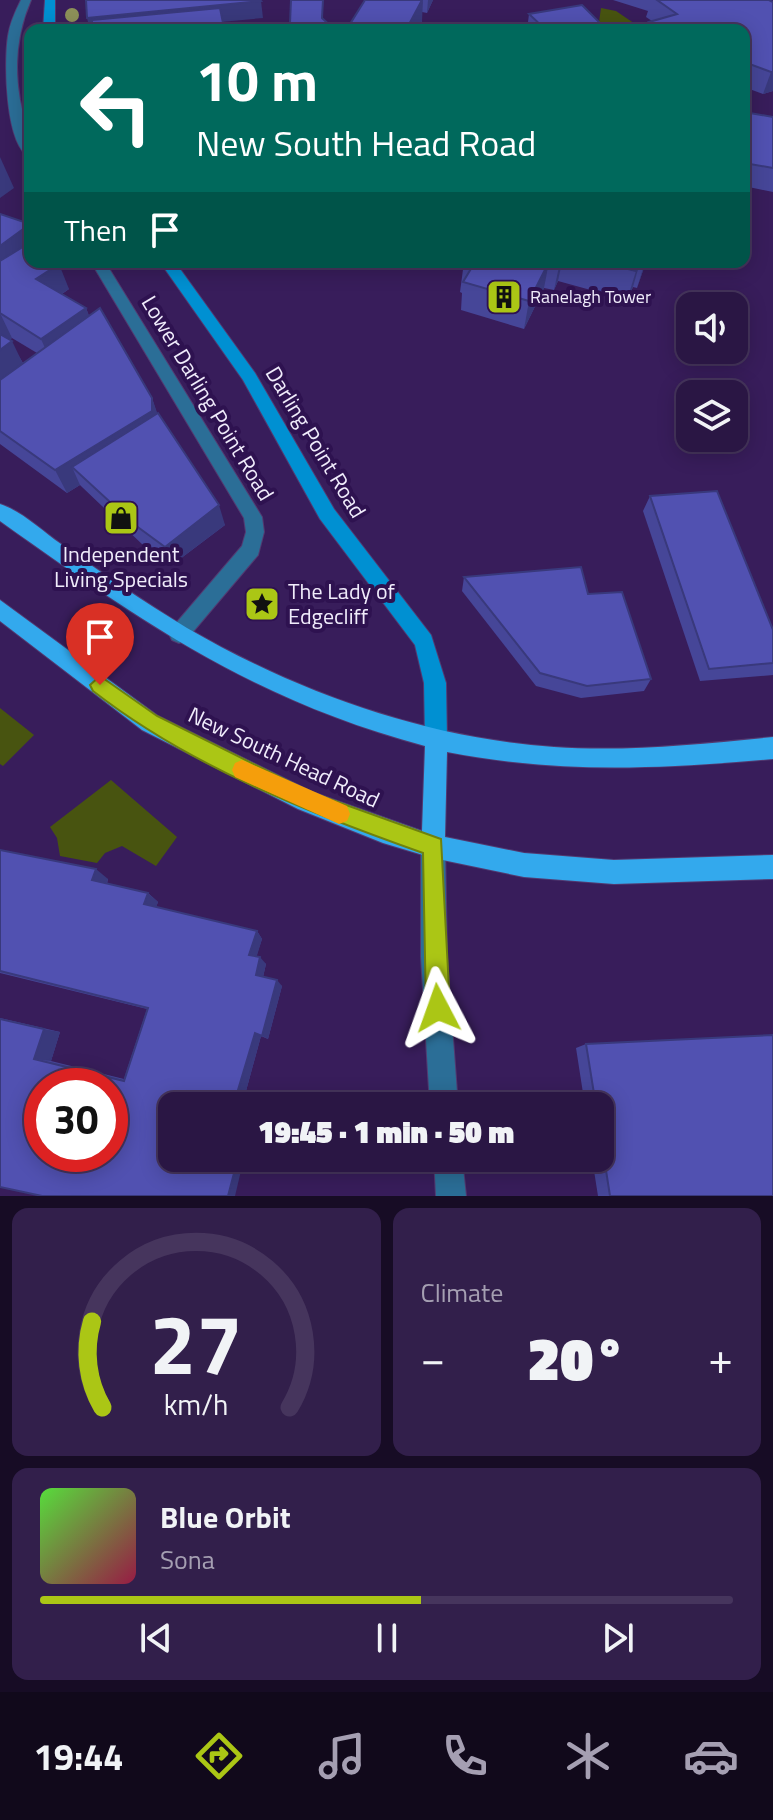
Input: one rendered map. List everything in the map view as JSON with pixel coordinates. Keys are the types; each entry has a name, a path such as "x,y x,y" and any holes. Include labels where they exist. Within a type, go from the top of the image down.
{"main road":[{"path":"0,511 179,634 259,675 387,726 436,739 608,759 773,748"},
{"name":"New South Head Road","path":"0,609 150,723 306,801 433,846 524,865 614,872 773,867"},
{"path":"433,846 436,739"}],"street":[{"path":"24,141 13,95 14,36 26,0"},
{"path":"49,24 50,0"},
{"name":"Lower Darling Point Road","path":"102,268 253,517 255,532 251,549 179,634"},
{"name":"Darling Point Road","path":"171,268 249,377 327,514 424,641 435,683 436,739"},
{"path":"433,846 434,957 443,1092"},
{"path":"449,1172 451,1196"}],"green space":[{"path":"601,8 616,11 635,24 601,24"},
{"path":"0,708 34,735 3,766 0,764"},
{"path":"111,780 177,837 156,866 122,846 105,853 97,863 60,856 57,838 50,827"}],"building":[{"path":"86,0 260,0 261,1 87,18"},
{"path":"291,0 323,0 322,18 328,24 290,23"},
{"path":"365,0 422,0 409,24 350,24"},
{"path":"657,0 773,2 773,72 750,64 750,24 649,22 677,14"},
{"path":"582,5 601,24 540,24 529,14"},
{"path":"220,8 223,23 92,24 92,20"},
{"path":"750,113 773,117 773,168 750,164"},
{"path":"0,214 24,222 24,228 0,246"},
{"path":"24,246 24,268 53,268 36,279 86,308 41,339 0,313 0,261"},
{"path":"471,268 546,268 529,301 463,282"},
{"path":"100,308 152,398 152,411 55,470 0,431 0,380"},
{"path":"0,334 12,341 0,350"},
{"path":"158,413 219,505 165,547 135,525 72,467"},
{"path":"717,491 773,630 773,663 709,669 650,496"},
{"path":"581,567 588,594 622,592 651,679 587,686 540,673 464,577"},
{"path":"0,850 96,869 92,880 148,893 144,904 257,931 249,955 260,957 256,975 277,980 262,1036 255,1033 238,1090 246,1092 158,1092 158,1172 234,1172 228,1196 42,1196 0,1187 0,1019 44,1029 34,1059 71,1068 24,1068 24,1172 128,1172 128,1069 148,1008 0,971"},
{"path":"773,1035 773,1196 610,1196 606,1172 614,1172 614,1092 594,1092 586,1044"}],"slow traffic":[{"path":"242,770 339,814"}],"place":[{"name":"Ranelagh Tower","path":"504,297"},
{"name":"Independent Living Specials","path":"121,518"},
{"name":"The Lady of Edgecliff","path":"262,604"}],"route":[{"path":"100,685 150,723 306,801 383,831 433,846 434,957 438,1008"}]}
